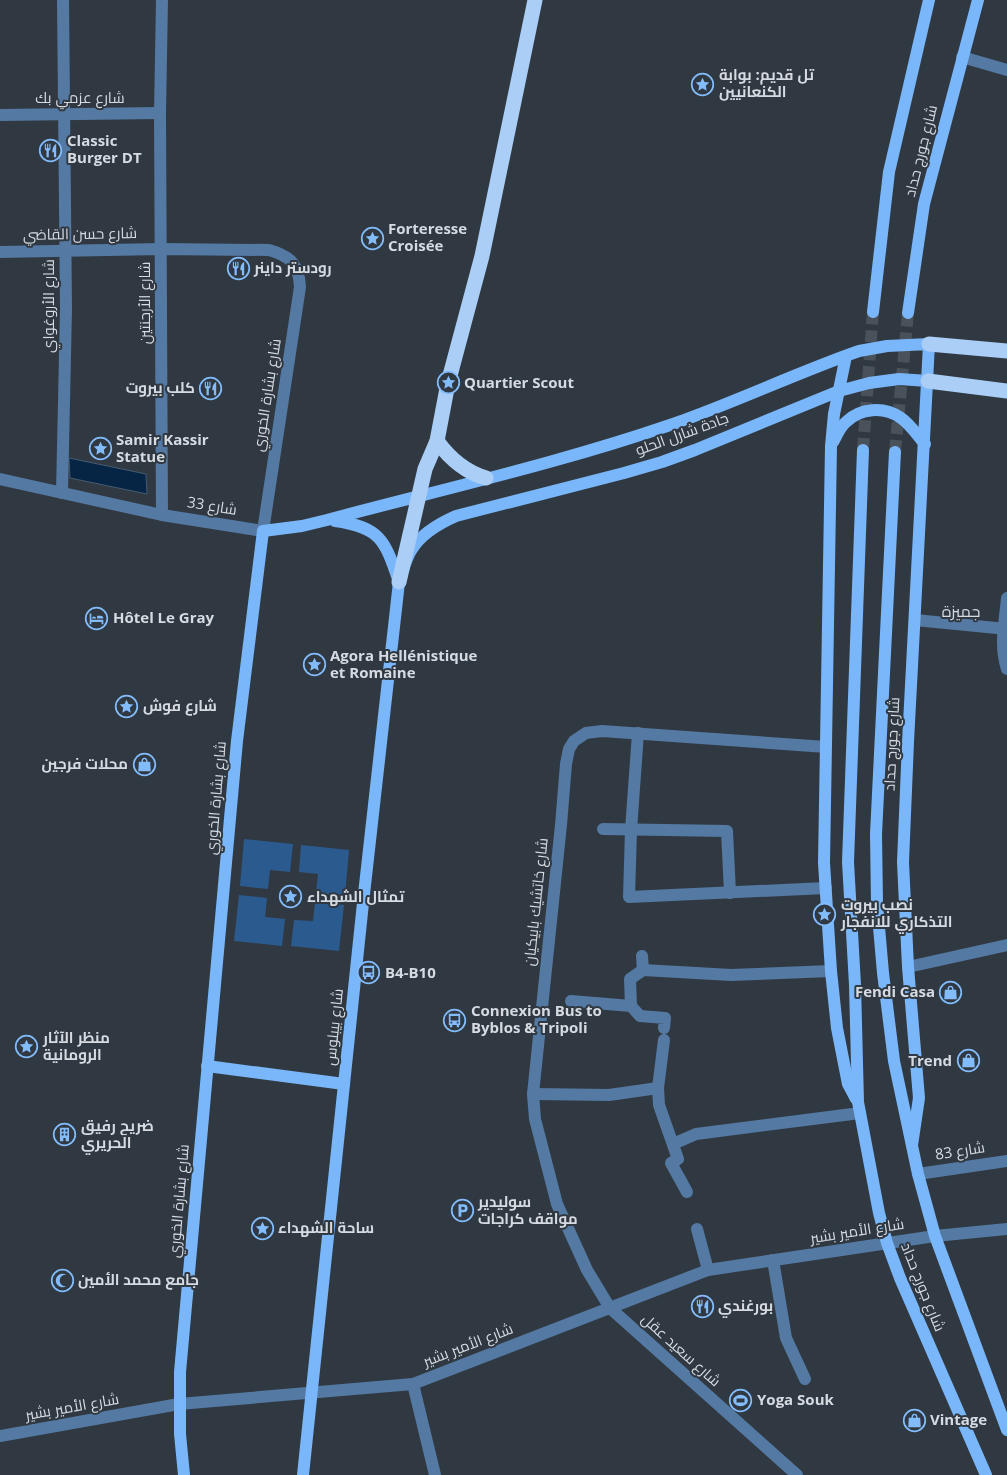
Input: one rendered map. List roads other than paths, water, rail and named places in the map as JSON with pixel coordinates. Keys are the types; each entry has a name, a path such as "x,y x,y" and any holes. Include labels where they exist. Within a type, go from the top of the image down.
{"highway":[{"path":"399,582 424,469 436,441 448,383 482,256 535,0"},
{"name":"جادة شارل الحلو","path":"930,344 1007,351"},
{"name":"جادة شارل الحلو","path":"928,381 1007,391"},
{"path":"436,441 456,463 474,474 486,478"}],"main road":[{"name":"شارع جورج حداد","path":"873,312 889,172 929,0"},
{"name":"شارع جورج حداد","path":"908,313 924,204 978,0"},
{"name":"شارع جورج حداد","path":"912,1144 919,1098 908,968 903,862 930,344"},
{"name":"جادة شارل الحلو","path":"418,496 544,464 675,423 846,356 888,346 930,344"},
{"name":"شارع جورج حداد","path":"846,356 834,414 831,446 824,863 831,971 843,1063 848,1084 859,1108"},
{"name":"جادة شارل الحلو","path":"399,582 412,548 421,538 444,521 456,516 479,508 662,462 839,391 869,383 899,380 928,381"},
{"path":"831,446 839,430 846,422 856,414 867,410 881,410 902,418 925,444"},
{"name":"شارع جورج حداد","path":"863,450 848,862 859,1108 887,1243 983,1473"},
{"name":"شارع جورج حداد","path":"895,452 876,834 877,904 883,973 894,1061 918,1174 935,1236 1001,1401 1007,1430"},
{"name":"شارع 33","path":"263,531 302,526 418,496"},
{"path":"327,520 357,525 367,528 375,534 383,541 389,553 399,582"},
{"name":"شارع بشارة الخوري","path":"184,1475 180,1434 180,1372 238,741 263,531"},
{"name":"شارع بيبلوس","path":"303,1475 399,582"},
{"path":"208,1066 344,1084"}],"street":[{"name":"شارع الأروغواي","path":"62,493 65,406 66,250 63,0"},
{"name":"شارع الأرجنتين","path":"162,0 160,113 162,515"},
{"path":"962,57 1007,70"},
{"name":"شارع عزمي بك","path":"0,115 160,113"},
{"name":"شارع حسن القاضي","path":"0,252 161,249"},
{"name":"شارع بشارة الخوري","path":"161,249 269,250 283,254 290,259 300,277 299,297 263,531"},
{"name":"شارع 33","path":"0,480 162,515 263,531"},
{"path":"1007,598 1002,643 1003,656 1007,668"},
{"path":"915,620 1005,629"},
{"name":"شارع خاتشيك بابيكيان","path":"610,1308 587,1270 557,1204 535,1119 532,1094 569,749 574,740 586,732 602,731 826,747"},
{"path":"638,733 628,897 826,888"},
{"path":"603,829 727,831 730,893"},
{"path":"908,968 1007,945"},
{"path":"642,956 643,970"},
{"path":"687,1192 672,1163 678,1159 659,1104 658,1088 665,1018 640,1016 631,1006 630,979 643,970 731,975 831,971"},
{"path":"571,1001 631,1006"},
{"path":"532,1094 609,1095 658,1088"},
{"path":"673,1144 696,1134 859,1108"},
{"name":"شارع 83","path":"918,1174 1007,1161"},
{"path":"698,1229 708,1270"},
{"name":"شارع الأمير بشير","path":"0,1436 179,1404 413,1384 708,1270 935,1236 1007,1229"},
{"path":"773,1260 786,1338 805,1379"},
{"name":"شارع سعيد عقل","path":"610,1308 797,1475"},
{"path":"413,1384 435,1475"}],"tunnel":[{"path":"863,450 873,312"},
{"path":"895,452 908,313"}],"place":[{"name":"تل قديم: بوابة الكنعانيين","path":"703,84"},
{"name":"Classic Burger DT","path":"51,150"},
{"name":"Forteresse Croisée","path":"372,238"},
{"name":"رودستر داينر","path":"238,268"},
{"name":"Quartier Scout","path":"448,383"},
{"name":"كلب بيروت","path":"211,388"},
{"name":"Samir Kassir Statue","path":"100,449"},
{"name":"Hôtel Le Gray","path":"97,618"},
{"name":"Agora Hellénistique et Romaine","path":"314,665"},
{"name":"شارع فوش","path":"127,706"},
{"name":"محلات فرجين","path":"144,764"},
{"name":"تمثال الشهداء","path":"291,897"},
{"name":"نصب بيروت التذكاري للانفجار","path":"825,914"},
{"name":"B4-B10","path":"369,973"},
{"name":"Fendi Casa","path":"951,992"},
{"name":"Connexion Bus to Byblos & Tripoli","path":"455,1020"},
{"name":"منظر الآثار الرومانية","path":"27,1047"},
{"name":"Trend","path":"968,1061"},
{"name":"ضريح رفيق الحريري","path":"65,1135"},
{"name":"سوليدير مواقف كراجات","path":"462,1211"},
{"name":"ساحة الشهداء","path":"262,1228"},
{"name":"جامع محمد الأمين","path":"62,1280"},
{"name":"بورغندي","path":"702,1306"},
{"name":"Yoga Souk","path":"741,1400"},
{"name":"Vintage","path":"914,1420"}],"district":[{"name":"جميزة","path":"961,611"}]}
